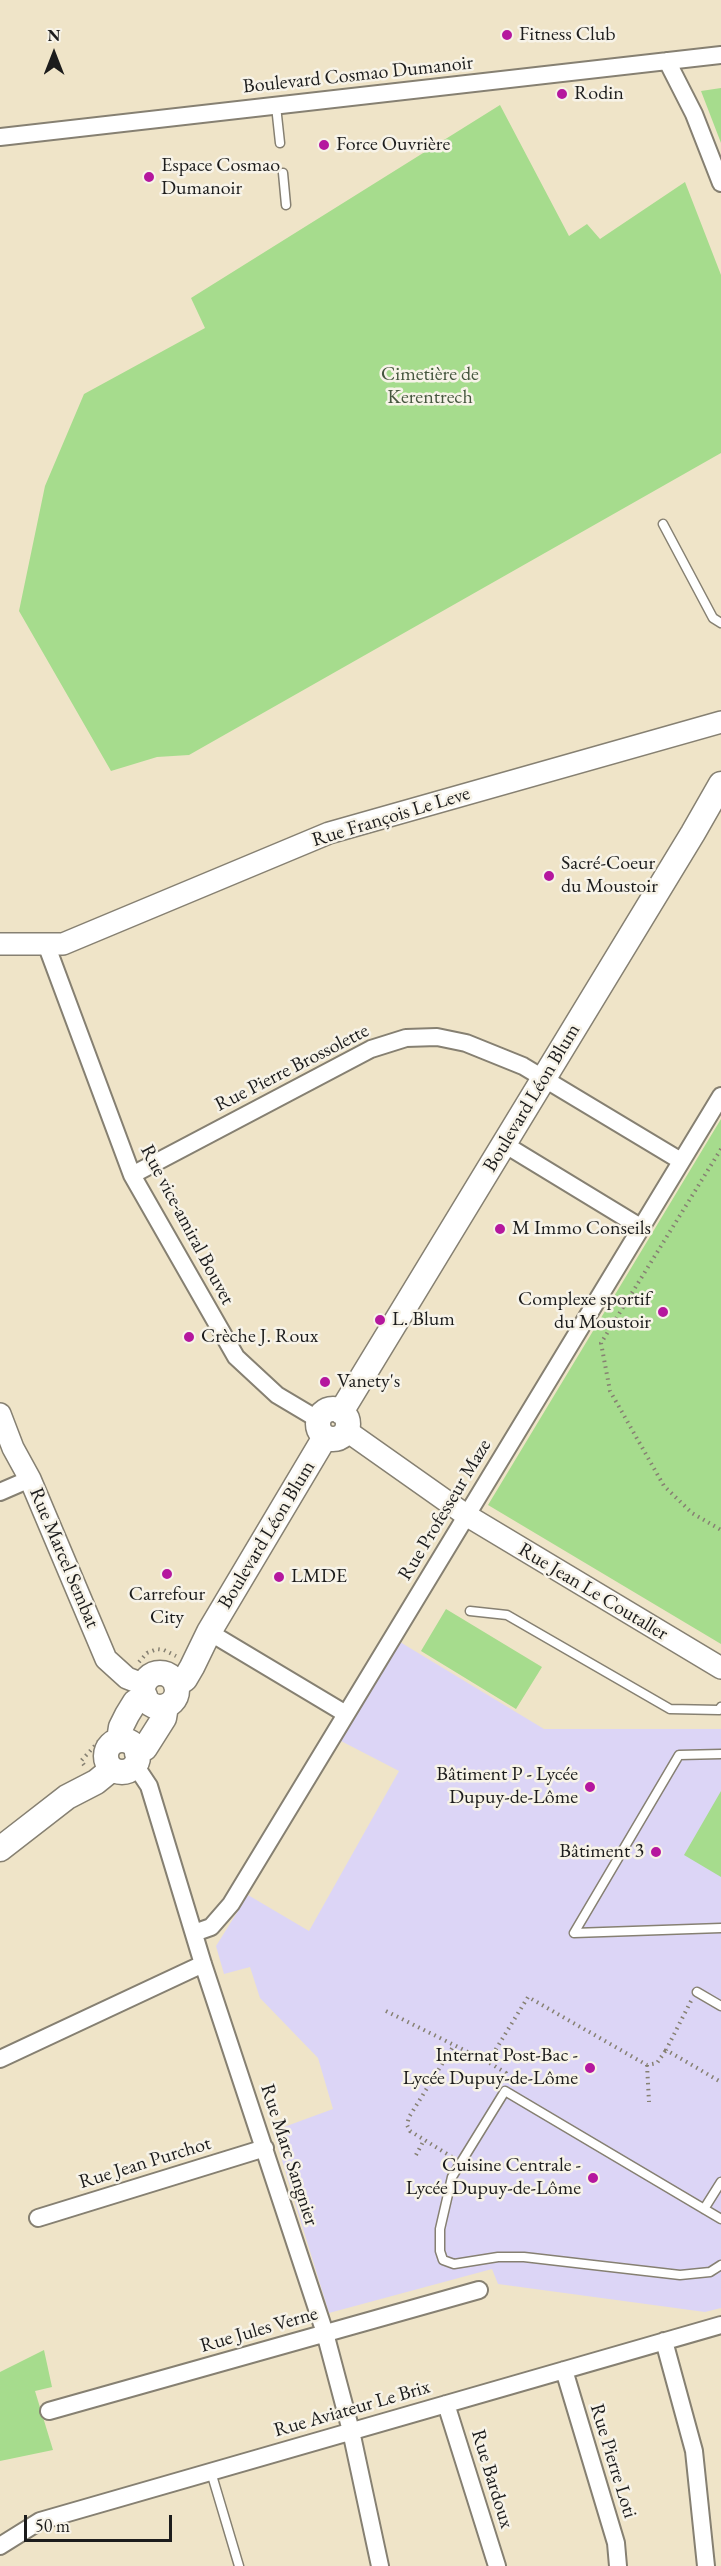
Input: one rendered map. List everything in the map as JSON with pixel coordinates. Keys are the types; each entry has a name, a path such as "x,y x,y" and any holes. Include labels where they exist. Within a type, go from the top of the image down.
{"main road":[{"name":"Boulevard Léon Blum","path":"122,1756 121,1727 135,1702 188,1673 209,1632 333,1425 721,784"},
{"name":"Boulevard Léon Blum","path":"0,1849 122,1756 145,1748 164,1718 159,1689"}],"street":[{"name":"Boulevard Cosmao Dumanoir","path":"0,137 721,55"},
{"path":"667,61 694,114 721,183"},
{"name":"Rue François Le Leve","path":"0,944 63,944 329,833 721,722"},
{"name":"Rue vice-amiral Bouvet","path":"46,944 132,1175 236,1357 277,1395 333,1425"},
{"name":"Rue Pierre Brossolette","path":"132,1175 371,1049 406,1038 437,1037 466,1043 524,1066 681,1161"},
{"name":"Rue Professeur Maze","path":"194,1933 211,1927 231,1904 721,1096"},
{"path":"504,1144 642,1228"},
{"name":"Rue Marcel Sembat","path":"0,1414 106,1659 127,1678 159,1689"},
{"name":"Rue Jean Le Coutaller","path":"333,1425 466,1515 721,1668"},
{"path":"0,1492 30,1479"},
{"path":"209,1632 346,1714"},
{"name":"Rue Marc Sangnier","path":"122,1756 149,1786 203,1964 325,2333 351,2431 380,2566"},
{"path":"0,2059 203,1964"},
{"name":"Rue Jean Purchot","path":"39,2218 265,2148"},
{"name":"Rue Jules Verne","path":"49,2411 479,2290"},
{"name":"Rue Aviateur Le Brix","path":"0,2546 40,2521 721,2325"},
{"path":"664,2341 694,2451 706,2566"},
{"name":"Rue Pierre Loti","path":"564,2370 616,2543 618,2566"},
{"name":"Rue Bardoux","path":"446,2404 497,2566"}],"lane":[{"path":"276,106 280,143"},
{"path":"283,173 286,205"},
{"path":"663,524 713,618 721,623"},
{"path":"470,1611 507,1615 670,1709 719,1710 721,1707"},
{"path":"720,1926 574,1933 679,1755 721,1754"},
{"path":"697,1992 721,2006"},
{"path":"721,2219 505,2091 452,2177 440,2229 440,2251 443,2260 454,2265 498,2257 524,2257 680,2275 710,2272 721,2265"},
{"path":"704,2209 721,2182"},
{"path":"211,2472 239,2566"}],"path":[{"path":"721,1149 601,1343 610,1391 664,1486 692,1513 721,1530"},
{"path":"488,2062 528,1997 647,2065 657,2063 697,1992"},
{"path":"386,2011 506,2073 508,2080 505,2091"},
{"path":"454,2045 409,2117 407,2125 410,2131 461,2163"},
{"path":"666,2050 721,2082"},
{"path":"647,2065 649,2102"},
{"path":"416,2155 424,2140"}],"shaded area":[{"path":"400,1642 544,1729 721,1729 721,2308 705,2312 498,2284 492,2269 329,2313 273,2131 333,2109 318,2058 260,1998 250,1967 224,1974 216,1946 248,1895 309,1931 399,1771 341,1741"}],"green space":[{"path":"721,88 721,143 701,91"},
{"name":"Cimetière de Kerentrech","path":"500,105 569,236 587,224 600,239 685,182 721,275 721,453 189,755 157,757 111,771 19,611 45,486 84,394 205,328 191,298"},
{"name":"Complexe sportif du Moustoir","path":"721,1119 721,1644 488,1505"},
{"path":"446,1609 542,1667 516,1709 421,1651"},
{"path":"721,1791 721,1877 684,1855"},
{"path":"44,2350 52,2387 35,2391 53,2450 0,2461 0,2372"}],"place":[{"name":"Fitness Club","path":"507,35"},
{"name":"Rodin","path":"562,94"},
{"name":"Force Ouvrière","path":"324,145"},
{"name":"Espace Cosmao Dumanoir","path":"149,177"},
{"name":"Sacré-Coeur du Moustoir","path":"549,876"},
{"name":"M Immo Conseils","path":"500,1229"},
{"name":"Complexe sportif du Moustoir","path":"663,1312"},
{"name":"L. Blum","path":"380,1320"},
{"name":"Crèche J. Roux","path":"189,1337"},
{"name":"Vanety's","path":"325,1382"},
{"name":"Carrefour City","path":"167,1574"},
{"name":"LMDE","path":"279,1577"},
{"name":"Bâtiment P - Lycée Dupuy-de-Lôme","path":"590,1787"},
{"name":"Bâtiment 3","path":"656,1852"},
{"name":"Internat Post-Bac - Lycée Dupuy-de-Lôme","path":"590,2068"},
{"name":"Cuisine Centrale - Lycée Dupuy-de-Lôme","path":"593,2178"}]}
